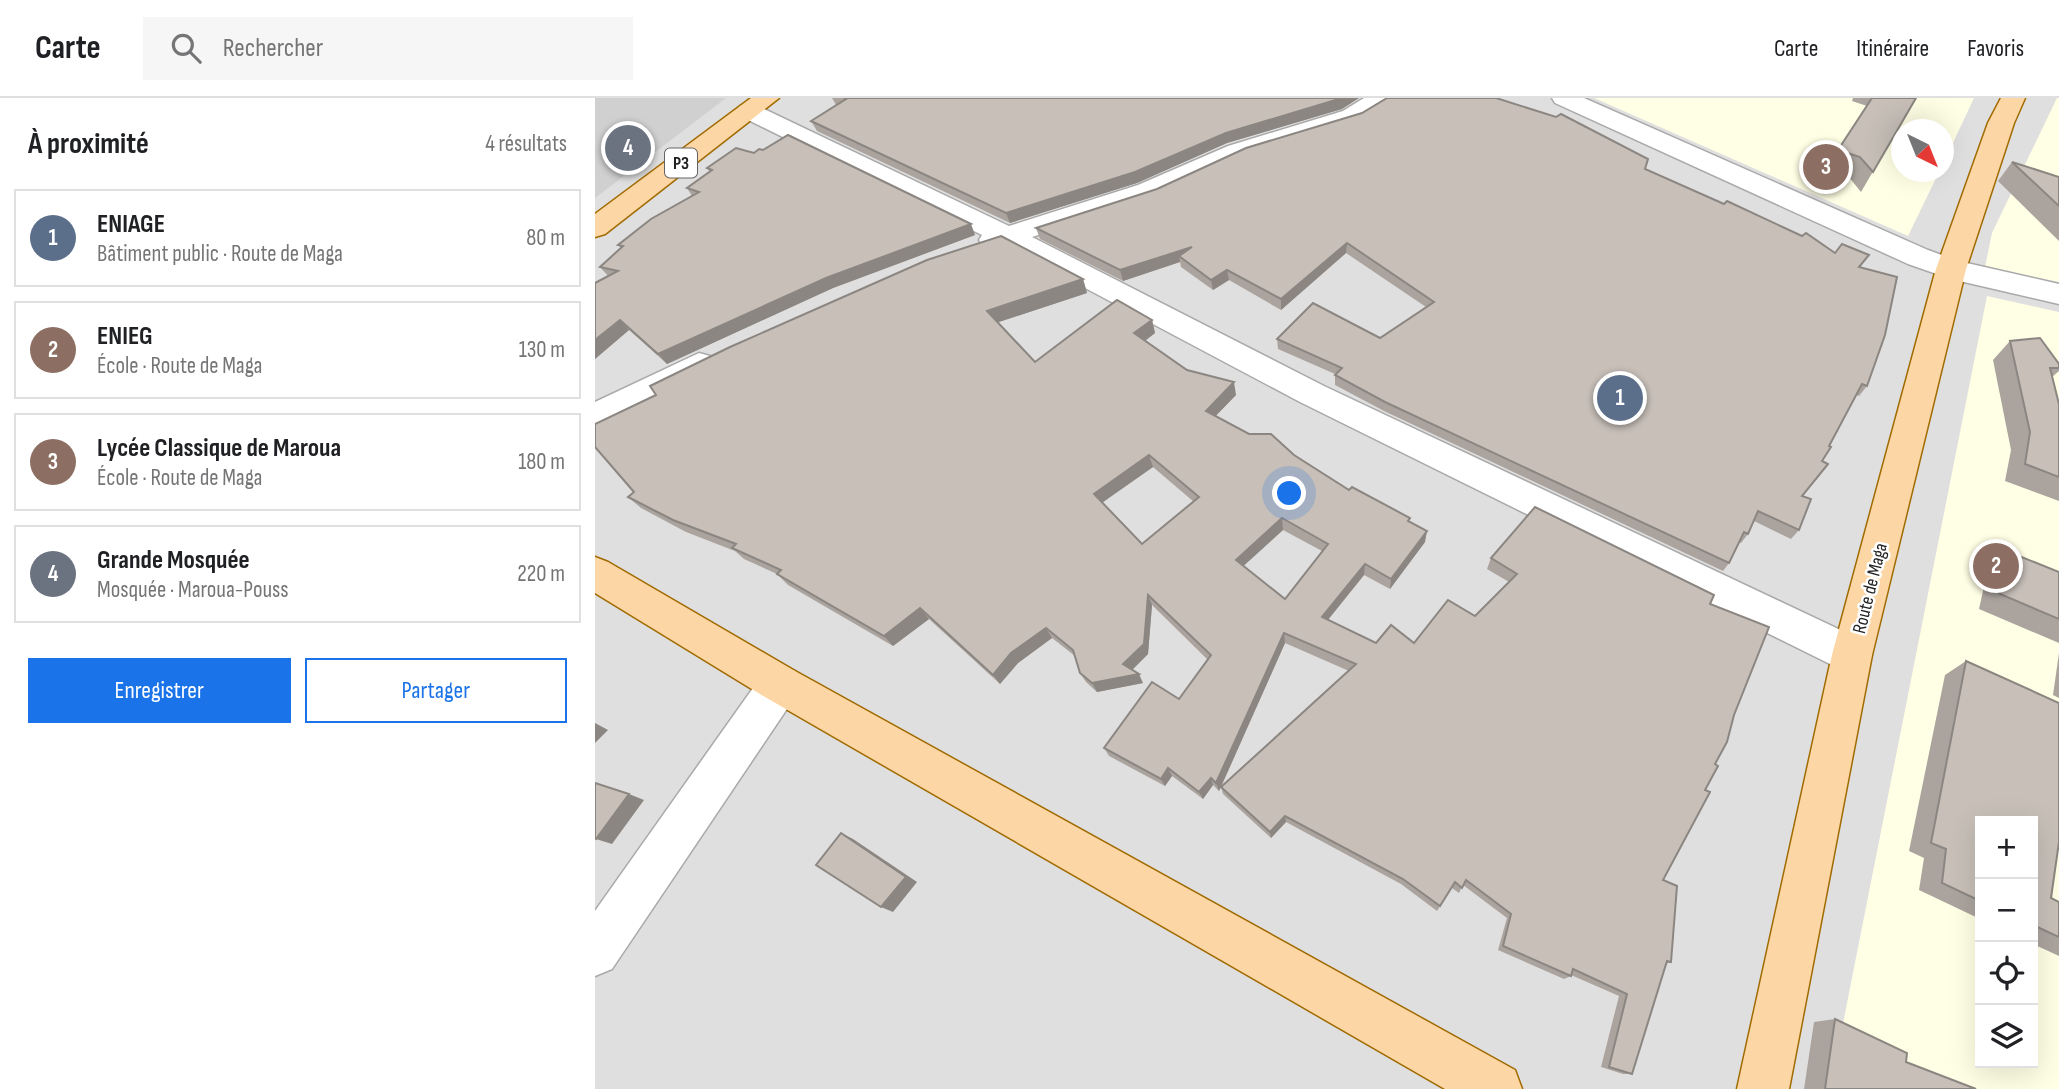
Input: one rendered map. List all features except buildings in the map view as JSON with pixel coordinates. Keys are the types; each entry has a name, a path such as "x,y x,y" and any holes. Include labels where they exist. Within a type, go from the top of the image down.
{"main road":[{"name":"Route de Maga","path":"1763,1089 1852,655 1951,269 2001,123 2013,98"},
{"name":"P3","path":"595,228 758,104"},
{"path":"595,573 780,684 1496,1089"}],"street":[{"path":"1565,98 1918,257 1951,269 2059,295"},
{"path":"1325,102 1371,105"},
{"path":"758,104 1312,394 1852,655"},
{"path":"971,247 1148,191 1237,151 1371,105"},
{"path":"595,417 728,350"},
{"path":"595,953 780,684"}],"shaded area":[{"path":"595,98 2059,98 2059,1089 595,1089"},
{"path":"595,98 726,98 595,198"},
{"path":"1594,98 1974,98 1954,141 1954,119 1891,119 1891,182 1934,182 1908,236"},
{"path":"2057,98 2059,282 1985,267 1992,233"},
{"path":"1987,296 2059,312 2059,1089 1830,1089"}],"place":[{"name":"Grande Mosquée","path":"628,148"},
{"name":"Lycée Classique de Maroua","path":"1826,167"},
{"name":"ENIAGE","path":"1620,398"},
{"name":"ENIEG","path":"1996,566"}]}
